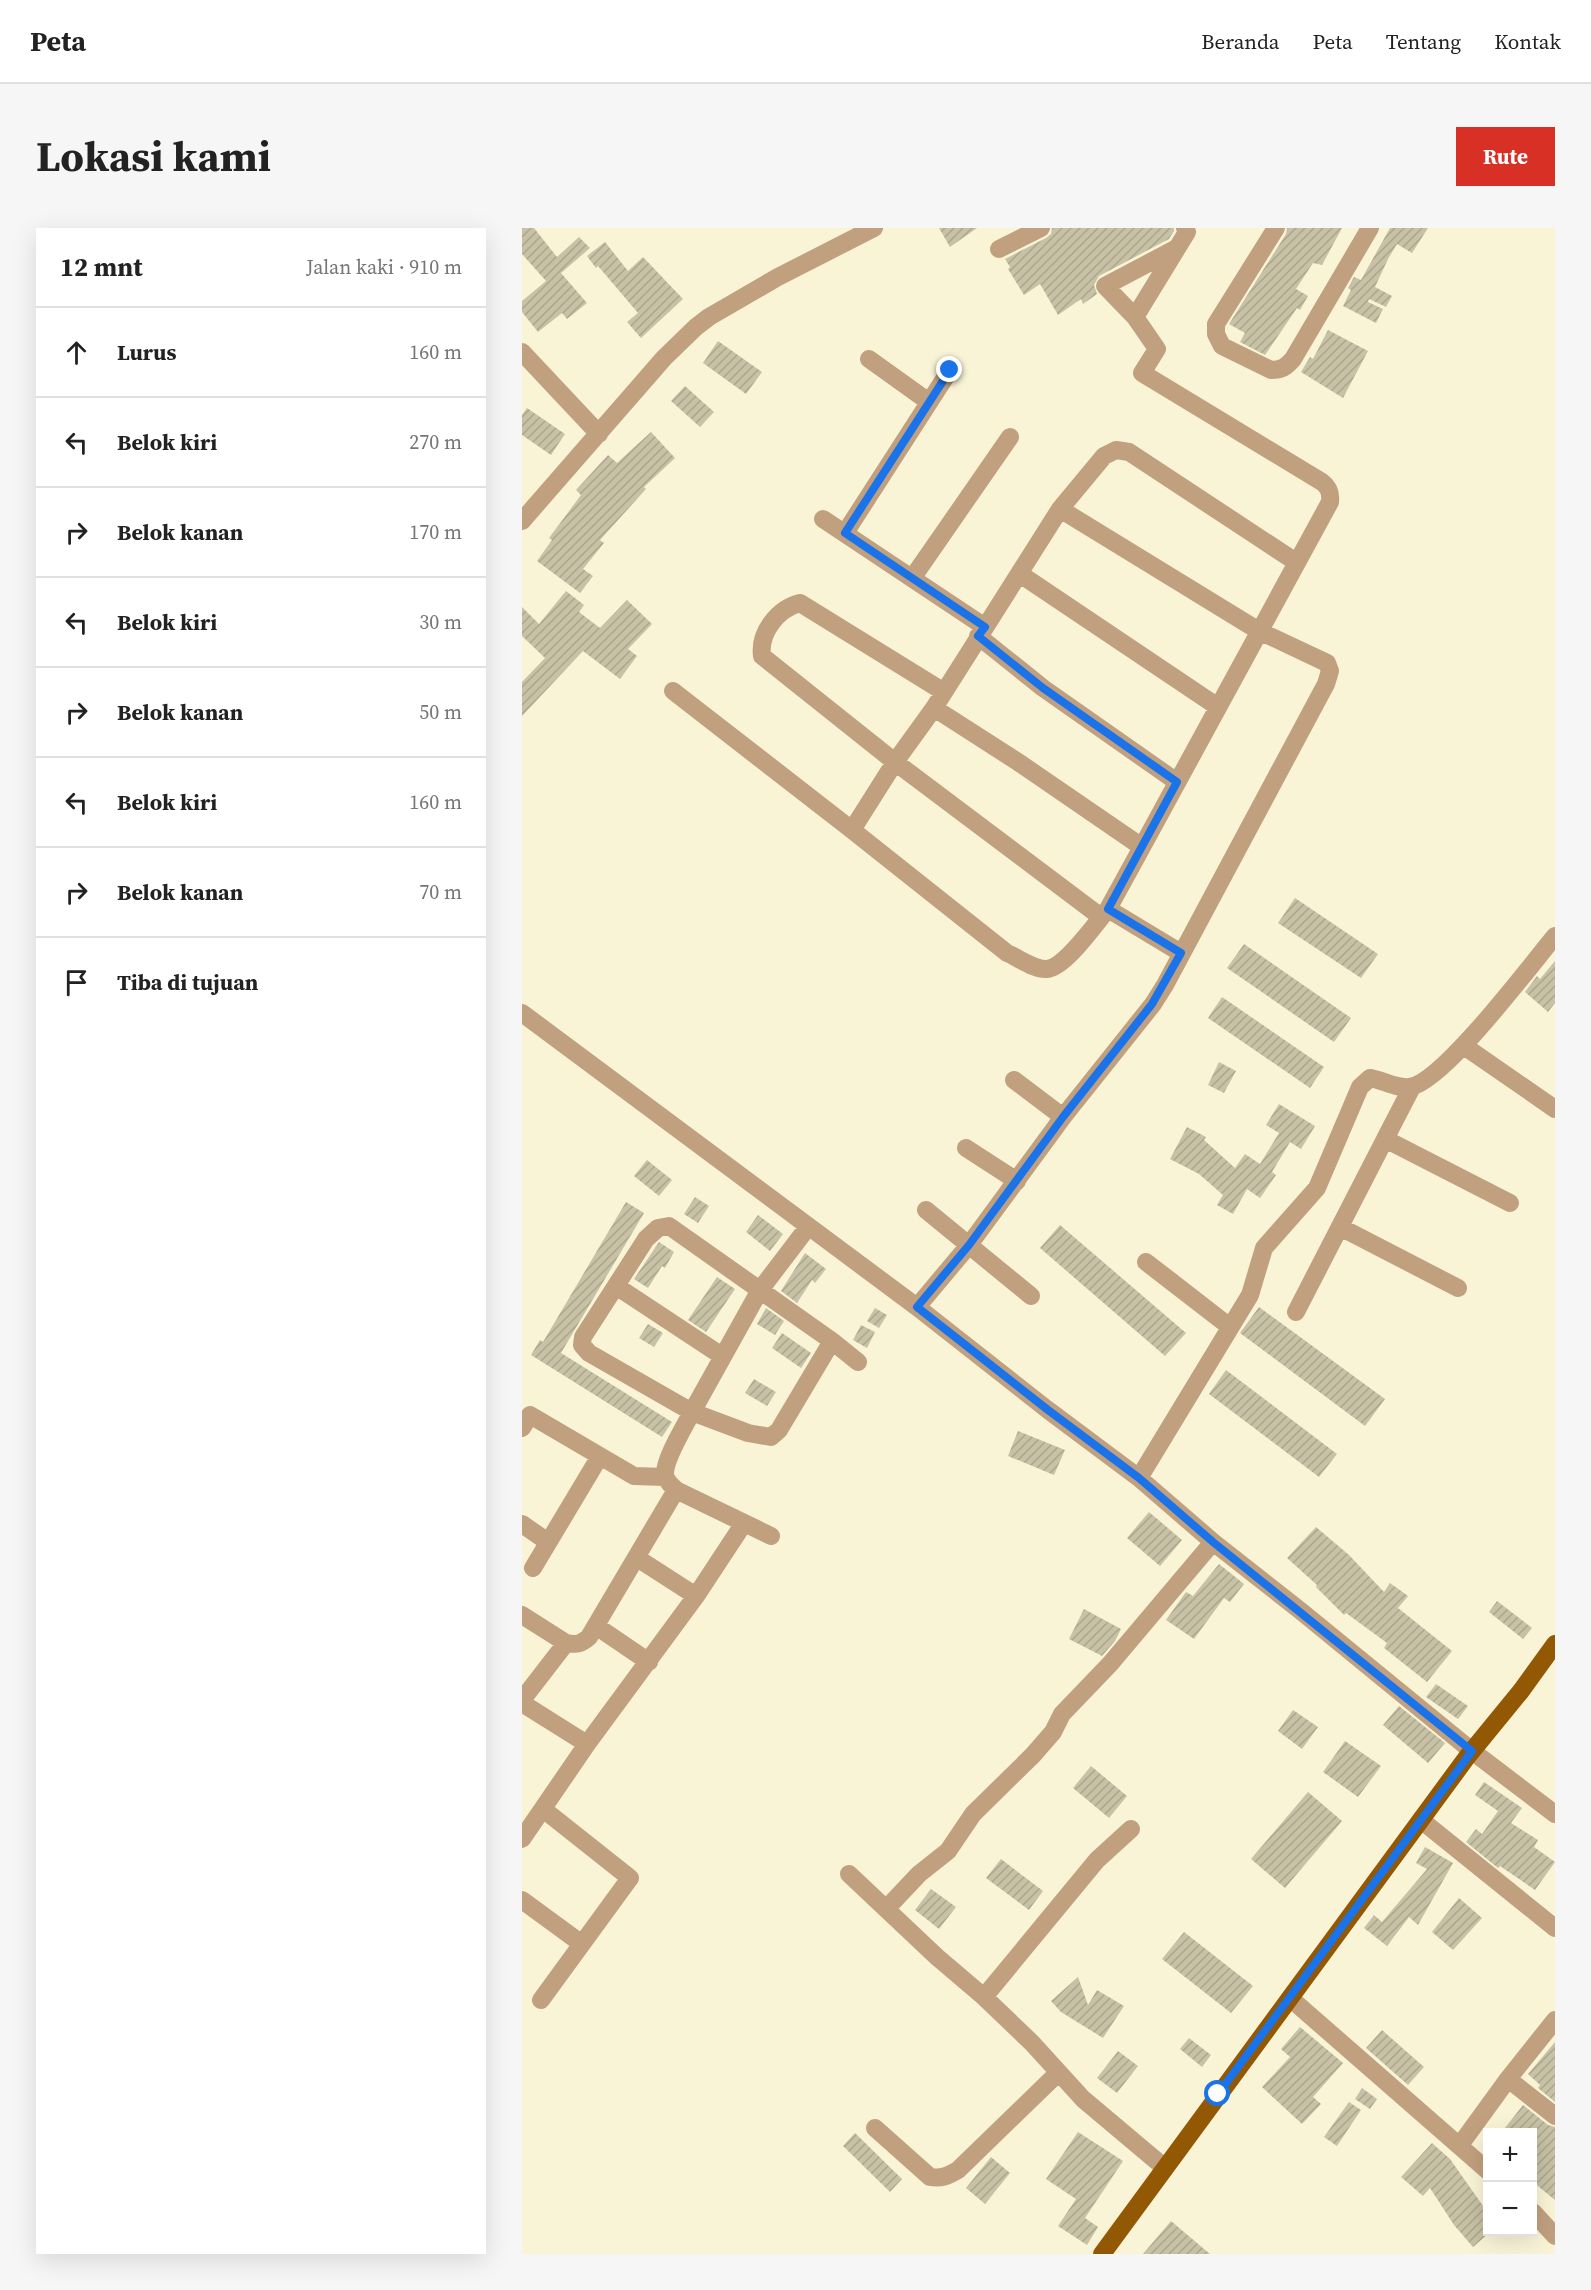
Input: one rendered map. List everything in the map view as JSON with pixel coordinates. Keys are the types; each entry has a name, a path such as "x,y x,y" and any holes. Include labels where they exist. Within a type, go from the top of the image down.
{"main road":[{"path":"1102,2254 1472,1751 1521,1691 1555,1644"}],"street":[{"path":"522,521 664,357 709,316 778,277 874,228"},
{"path":"999,249 1041,228"},
{"path":"1135,317 1187,232 1185,228"},
{"path":"1276,228 1216,324 1216,334 1222,346 1271,370 1279,370 1293,359 1370,228"},
{"path":"673,691 1007,953 1036,967 1048,969 1063,961 1105,913 1330,502 1326,485 1142,374 1157,349 1135,317 1105,286 1177,248"},
{"path":"522,352 599,434"},
{"path":"869,359 929,402"},
{"path":"845,533 950,370"},
{"path":"913,577 1010,437"},
{"path":"852,830 895,762 934,708 1060,509 1104,456 1116,450 1129,453 1296,562"},
{"path":"917,1307 969,1245 1063,1117 1152,1004 1326,684 1330,671 1327,663 1259,631 1060,509"},
{"path":"823,519 913,577 982,631 1043,688 1177,782"},
{"path":"1020,574 1218,707"},
{"path":"944,692 800,603 786,608 765,632 762,640 762,656 895,762 1105,913 1181,953"},
{"path":"934,708 1028,768 1142,847"},
{"path":"1296,1312 1412,1087 1427,1078 1464,1046 1555,936"},
{"path":"522,1013 917,1307 1139,1478 1213,1542 1472,1751 1555,1814"},
{"path":"1464,1046 1555,1109"},
{"path":"1139,1478 1254,1287 1264,1248 1317,1188 1360,1087 1370,1078 1391,1085 1412,1087"},
{"path":"1014,1080 1063,1117"},
{"path":"1385,1139 1510,1203"},
{"path":"966,1148 1017,1181"},
{"path":"926,1210 1031,1296"},
{"path":"832,1341 779,1430 771,1437 748,1433 692,1412 589,1353 582,1345 585,1333 646,1239 654,1230 669,1226 832,1341 858,1362"},
{"path":"522,1615 566,1644 582,1643 589,1637 637,1558 671,1484 667,1464 692,1412 760,1290 808,1227"},
{"path":"1340,1227 1458,1288"},
{"path":"1146,1262 1230,1327"},
{"path":"616,1286 722,1356"},
{"path":"522,1428 530,1415 633,1476 671,1484 771,1536"},
{"path":"533,1568 600,1456"},
{"path":"522,1839 587,1744 696,1596 744,1523"},
{"path":"522,1524 548,1542"},
{"path":"886,1909 919,1874 948,1851 973,1814 1053,1732 1062,1714 1110,1664 1213,1542"},
{"path":"637,1558 696,1596"},
{"path":"596,1626 648,1662"},
{"path":"566,1644 522,1701 587,1744"},
{"path":"541,2000 630,1878 543,1809"},
{"path":"1421,1820 1555,1928"},
{"path":"984,1997 1012,1961 1040,1932 1097,1860 1131,1829"},
{"path":"849,1874 1032,2043 1083,2099 1165,2168"},
{"path":"522,1900 582,1944"},
{"path":"1290,1998 1483,2166"},
{"path":"1460,2145 1555,2020"},
{"path":"875,2128 930,2177 948,2176 958,2170 1058,2073"},
{"path":"1508,2079 1555,2116"},
{"path":"1537,2216 1555,2236"}],"building":[{"path":"522,228 534,228 557,257 579,237 590,248 561,273 587,303 567,319 562,313 538,332 522,312 522,301 546,281 522,254"},
{"path":"939,228 977,228 950,247"},
{"path":"1052,228 1174,228 1174,231 1169,239 1099,276 1094,285 1097,294 1083,304 1081,299 1058,315 1040,284 1024,295 1008,269 1010,267 1005,259 1046,238 1051,234"},
{"path":"1287,228 1342,228 1322,265 1313,263 1296,289 1308,296 1300,310 1297,308 1265,355 1240,342 1245,333 1229,324 1286,234"},
{"path":"1390,228 1428,228 1412,253 1397,244 1388,259 1375,287 1392,296 1386,307 1369,299 1368,302 1383,309 1376,323 1343,306 1351,290 1348,288 1354,277 1361,280"},
{"path":"605,242 628,271 643,257 683,299 641,338 627,322 638,313 587,256"},
{"path":"1328,330 1368,351 1343,398 1301,372 1310,357 1313,359"},
{"path":"718,341 762,372 746,394 703,363"},
{"path":"685,386 714,412 700,427 671,401"},
{"path":"527,408 565,434 551,455 522,435 522,415"},
{"path":"651,432 675,458 644,487 646,489 600,540 604,543 583,569 593,576 580,593 537,561 552,540 549,538 581,495 576,490 608,455 617,463"},
{"path":"566,591 584,605 579,612 600,628 627,600 652,624 628,649 637,656 620,679 583,651 522,716 522,682 545,658 522,636 522,607 539,624"},
{"path":"1295,898 1378,954 1361,978 1278,923"},
{"path":"1244,944 1351,1018 1334,1042 1227,968"},
{"path":"1555,961 1555,1003 1548,1012 1525,992 1537,976 1540,979"},
{"path":"1222,997 1324,1067 1310,1088 1208,1018"},
{"path":"1219,1062 1236,1071 1224,1093 1208,1085"},
{"path":"1279,1104 1315,1126 1301,1149 1290,1142 1272,1172 1276,1175 1260,1198 1247,1189 1233,1214 1217,1205 1223,1195 1199,1174 1170,1159 1187,1127 1206,1137 1204,1140 1235,1168 1245,1154 1260,1164 1279,1133 1266,1125"},
{"path":"647,1160 672,1180 659,1196 634,1176"},
{"path":"695,1197 709,1206 698,1223 684,1214"},
{"path":"626,1202 644,1213 561,1353 672,1422 662,1437 531,1355 540,1340 543,1342"},
{"path":"758,1215 783,1234 770,1251 746,1232"},
{"path":"1060,1225 1186,1333 1165,1356 1040,1248"},
{"path":"659,1242 674,1252 665,1268 662,1266 648,1288 634,1279"},
{"path":"805,1253 826,1269 815,1283 812,1280 797,1303 781,1291"},
{"path":"717,1277 735,1289 706,1332 688,1320"},
{"path":"1259,1307 1385,1399 1365,1426 1240,1333"},
{"path":"766,1308 784,1321 775,1335 757,1324"},
{"path":"875,1308 887,1315 879,1328 867,1321"},
{"path":"648,1324 663,1333 654,1347 639,1338"},
{"path":"861,1325 875,1332 867,1348 853,1340"},
{"path":"782,1333 811,1353 801,1368 772,1348"},
{"path":"1226,1370 1337,1454 1319,1477 1209,1394"},
{"path":"754,1379 776,1392 767,1406 745,1393"},
{"path":"1018,1431 1065,1450 1054,1475 1008,1456"},
{"path":"1149,1512 1182,1540 1160,1566 1127,1538"},
{"path":"1316,1527 1349,1555 1384,1592 1390,1583 1408,1596 1398,1608 1452,1651 1427,1682 1384,1648 1387,1643 1346,1613 1344,1615 1316,1587 1317,1585 1287,1558"},
{"path":"1219,1564 1244,1584 1230,1602 1224,1598 1194,1639 1166,1620 1186,1592 1193,1596"},
{"path":"1497,1601 1532,1628 1523,1639 1489,1612"},
{"path":"1084,1609 1121,1629 1115,1641 1102,1656 1069,1639"},
{"path":"1436,1684 1468,1706 1458,1719 1426,1697"},
{"path":"1399,1706 1445,1743 1428,1763 1383,1725"},
{"path":"1293,1710 1318,1727 1302,1749 1278,1731"},
{"path":"1345,1741 1381,1766 1358,1797 1323,1772"},
{"path":"1091,1766 1127,1796 1109,1818 1073,1788"},
{"path":"1484,1782 1522,1808 1511,1823 1538,1840 1534,1847 1555,1862 1535,1890 1500,1866 1498,1868 1466,1842 1476,1829 1482,1834 1498,1811 1475,1795"},
{"path":"1308,1792 1342,1821 1285,1888 1251,1859"},
{"path":"1425,1847 1453,1863 1418,1925 1409,1917 1387,1946 1364,1928 1374,1915 1382,1922 1427,1869 1416,1863"},
{"path":"1001,1859 1043,1891 1029,1910 986,1878"},
{"path":"931,1889 956,1907 939,1929 915,1910"},
{"path":"1459,1898 1482,1918 1453,1950 1432,1932"},
{"path":"1184,1932 1253,1986 1231,2013 1162,1959"},
{"path":"1078,1977 1088,2005 1097,1990 1124,2006 1103,2038 1061,2012 1051,2001"},
{"path":"1300,2027 1343,2063 1313,2097 1321,2104 1302,2124 1262,2087 1290,2057 1281,2049"},
{"path":"1382,2030 1424,2067 1408,2085 1366,2048"},
{"path":"1189,2038 1211,2055 1202,2067 1180,2049"},
{"path":"1555,2042 1555,2102 1538,2088 1540,2085 1528,2074"},
{"path":"1118,2051 1138,2066 1117,2093 1097,2078"},
{"path":"1362,2088 1377,2099 1370,2109 1355,2099"},
{"path":"1349,2102 1361,2110 1337,2146 1324,2137"},
{"path":"1523,2105 1548,2125 1555,2127 1555,2200 1537,2185 1537,2128 1505,2128"},
{"path":"1078,2132 1123,2161 1085,2218 1098,2227 1087,2245 1058,2226 1076,2199 1046,2179"},
{"path":"855,2133 902,2179 890,2192 843,2146"},
{"path":"1432,2143 1450,2159 1483,2206 1483,2236 1486,2236 1473,2247 1454,2225 1430,2188 1423,2196 1401,2177"},
{"path":"991,2157 1010,2173 985,2204 966,2188"},
{"path":"1171,2221 1210,2254 1143,2254"}],"route":[{"path":"950,370 845,533 985,627 978,636 1043,688 1177,782 1108,909 1181,953 1165,985 1152,1004 1063,1117 969,1245 917,1307 1139,1478 1213,1542 1472,1751 1218,2094"}]}
